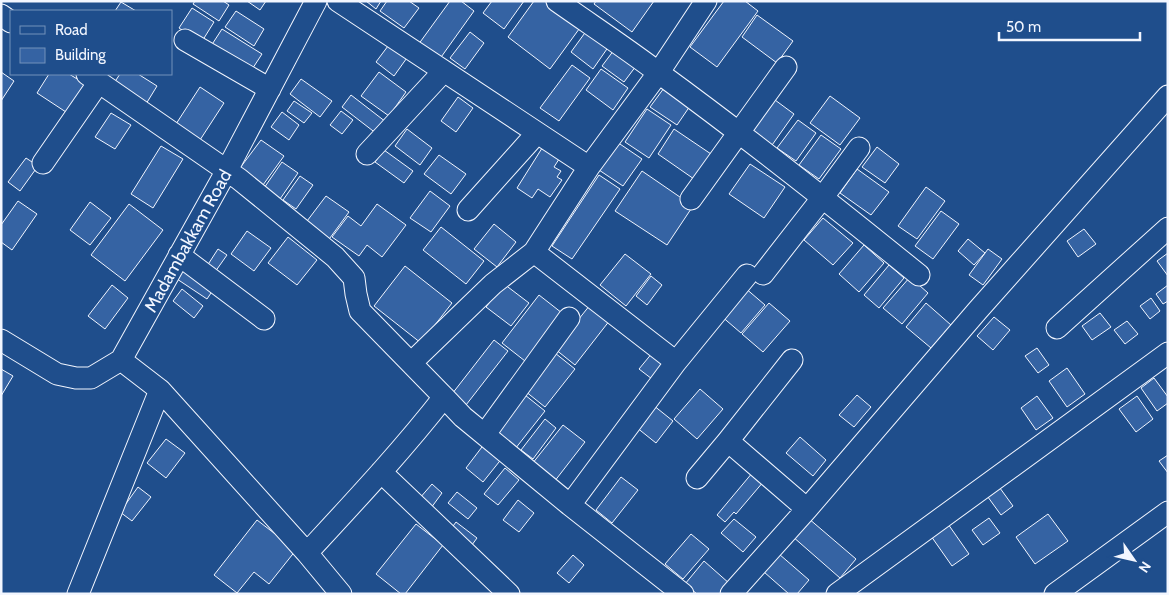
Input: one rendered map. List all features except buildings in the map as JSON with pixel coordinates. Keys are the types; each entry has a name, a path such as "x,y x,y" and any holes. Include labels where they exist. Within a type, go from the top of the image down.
{"street":[{"name":"Madambakkam Road","path":"1,340 57,374 76,378 91,378 121,360 227,170 316,1"},
{"path":"338,1 589,167"},
{"path":"557,1 659,72 823,197 919,275"},
{"path":"411,362 493,284 534,252 589,167 659,72 706,1"},
{"path":"185,40 270,89"},
{"path":"691,199 786,67"},
{"path":"367,154 443,72"},
{"path":"43,163 100,79 239,179 336,257 354,278 360,311 463,417 682,594"},
{"path":"731,594 807,509 978,310 1168,96"},
{"path":"468,210 537,133"},
{"path":"570,505 676,362 823,197 859,148"},
{"path":"1057,328 1168,228"},
{"path":"534,252 676,362"},
{"path":"179,256 264,319"},
{"path":"485,434 569,318"},
{"path":"837,594 1168,353"},
{"path":"121,360 160,390 307,553 341,594"},
{"path":"697,478 792,360"},
{"path":"78,594 160,390"},
{"path":"307,553 381,472 444,397"},
{"path":"728,441 807,509"},
{"path":"381,472 509,594"},
{"path":"1055,594 1168,512"}]}
